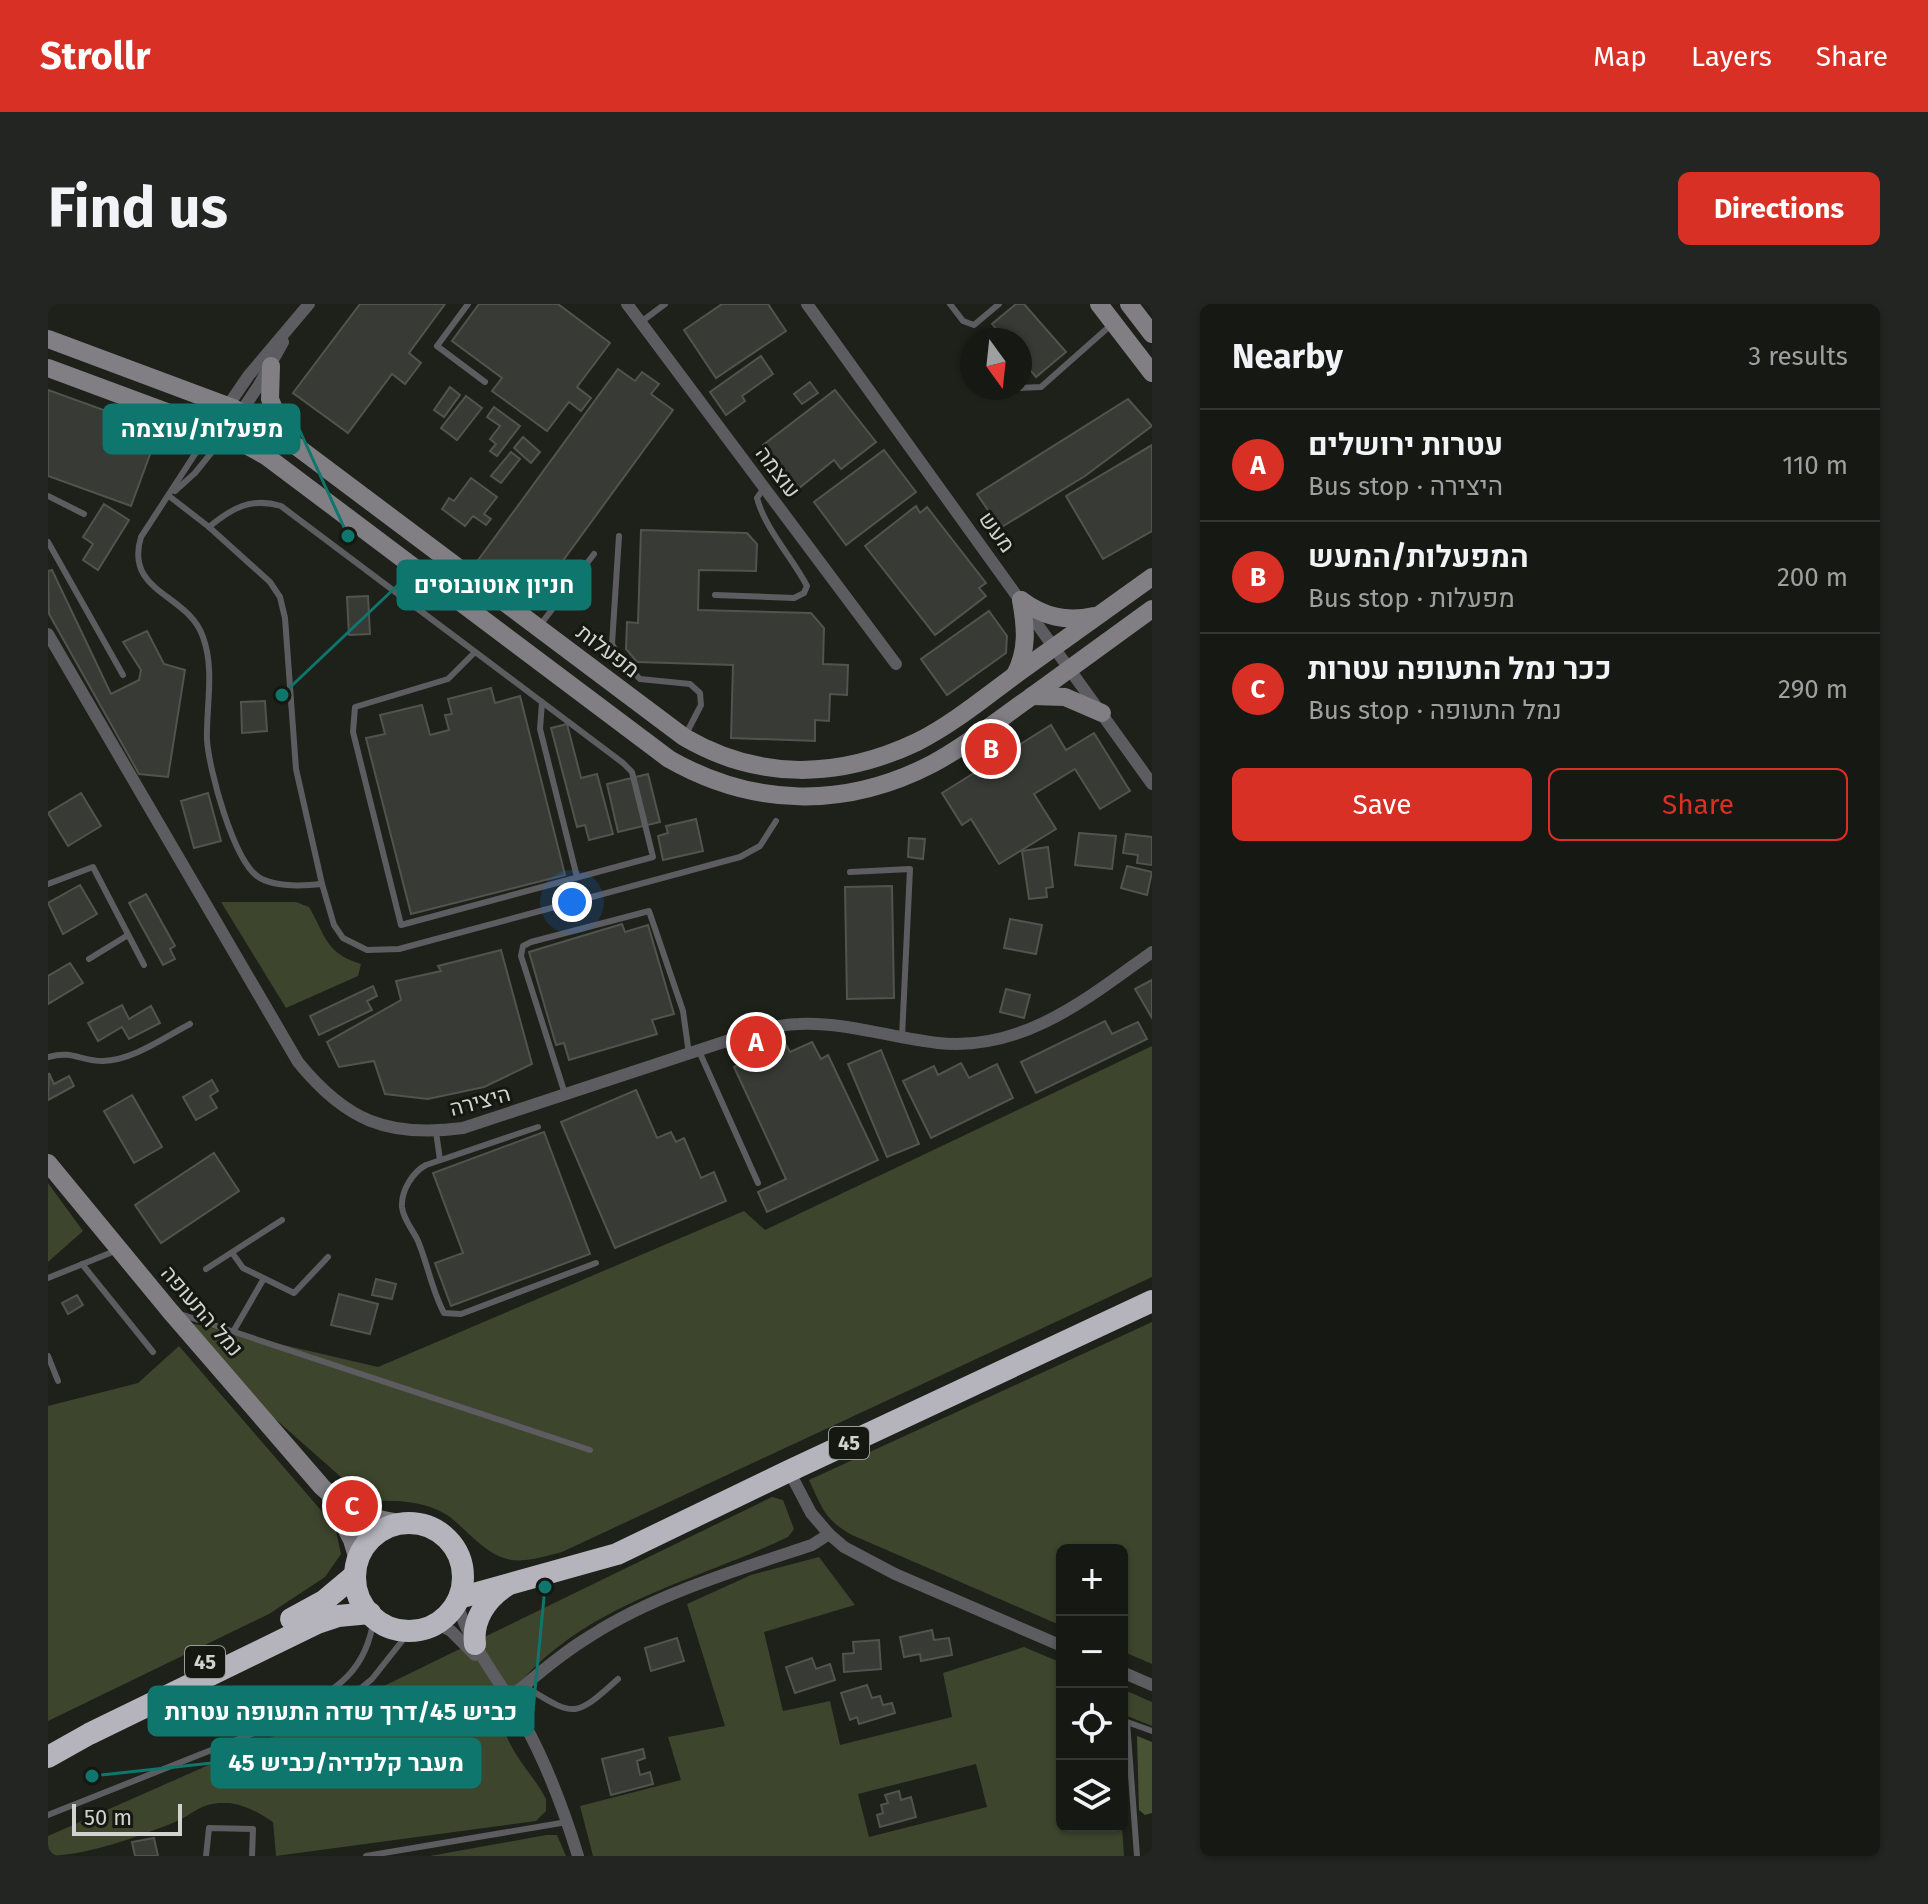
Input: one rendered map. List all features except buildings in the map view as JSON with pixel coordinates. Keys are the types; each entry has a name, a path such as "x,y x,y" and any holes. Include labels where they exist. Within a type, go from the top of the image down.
{"highway":[{"name":"45","path":"48,1757 317,1623 338,1616 372,1616 391,1628 410,1631 436,1623 458,1600 517,1580 563,1571 617,1554 1152,1301"},
{"name":"45","path":"48,1741 310,1610 336,1593 374,1536 400,1523"},
{"path":"400,1523 416,1523 439,1531 455,1548 462,1563 463,1584 458,1600"},
{"name":"45","path":"462,1563 489,1576 517,1580"},
{"path":"356,1567 358,1595 372,1616"},
{"path":"475,1644 475,1628 482,1610 497,1592 517,1580"}],"street":[{"path":"235,409 249,375 309,304"},
{"name":"עוצמה","path":"627,304 896,664"},
{"name":"מעש","path":"807,304 1152,784"},
{"path":"1099,304 1152,373"},
{"path":"1129,304 1152,334"},
{"path":"219,431 271,366 289,329"},
{"name":"מפעלות","path":"48,339 235,409 285,437 684,737 708,752 760,768 810,770 840,767 890,753 918,741 1015,676 1152,577"},
{"path":"271,366 270,399 285,437"},
{"path":"54,373 219,431 288,471 669,759 725,786 779,796 812,796 874,786 900,778 941,759 1152,609"},
{"path":"1021,600 1058,619 1076,620 1102,613"},
{"path":"1015,676 1023,659 1026,641 1021,600"},
{"name":"היצירה","path":"48,634 298,1062 317,1086 337,1103 362,1119 387,1128 436,1132 492,1120 763,1029 797,1024 847,1027 941,1044 966,1044 1012,1036 1037,1028 1064,1013 1152,952"},
{"path":"1032,696 1065,697 1102,713"},
{"name":"נמל התעופה","path":"48,1163 170,1311 322,1487 332,1497 364,1515 400,1523"},
{"path":"789,1471 811,1513 844,1547 895,1574 1056,1643"},
{"name":"נמל התעופה","path":"322,1487 341,1515 352,1540 356,1567"},
{"path":"509,1698 562,1654 626,1615 812,1545 829,1534"},
{"path":"458,1600 475,1644 526,1726 567,1822 578,1856"},
{"path":"436,1623 457,1636 492,1672"},
{"path":"1128,1675 1152,1685"}],"lane":[{"path":"468,304 437,346 485,382"},
{"path":"641,322 665,304"},
{"path":"950,304 963,321 974,325 999,304"},
{"path":"1032,387 1041,387 1114,323"},
{"path":"169,496 195,473 219,431"},
{"path":"219,431 141,537 137,550 138,562 146,580 193,617 205,643 209,674 209,753 232,835 243,861 258,877 270,882 307,886 322,884"},
{"path":"715,595 794,598 804,593 807,586 798,568 760,510 757,498 764,487"},
{"path":"48,496 84,514"},
{"path":"169,496 270,582 280,597 285,618 296,769 322,884 334,925 343,938 367,950 399,949 740,857 760,846 776,821"},
{"path":"209,527 232,509 247,504 265,501 281,506 623,763 632,772 653,857 401,925 353,732 355,707 448,679 475,652"},
{"path":"619,536 612,644 619,657 640,679 690,684 700,693 701,705 684,737"},
{"path":"48,542 123,675"},
{"path":"538,628 594,554"},
{"path":"542,702 540,729 577,877"},
{"path":"48,884 93,867 144,965"},
{"path":"850,872 910,869 902,1037"},
{"path":"565,1096 521,956 523,946 649,911 694,1052 758,1183"},
{"path":"89,959 128,935"},
{"path":"48,1057 73,1054 88,1061 121,1059 190,1024"},
{"path":"538,1127 415,1171 402,1206 444,1313 461,1314 596,1263"},
{"path":"436,1132 440,1160"},
{"path":"206,1269 282,1220"},
{"path":"48,1278 119,1250"},
{"path":"233,1254 243,1268 294,1293 328,1257"},
{"path":"82,1264 153,1352"},
{"path":"233,1332 263,1280"},
{"path":"170,1311 590,1450"},
{"path":"48,1356 58,1381"},
{"path":"276,1723 344,1682 357,1668 364,1654 372,1616"},
{"path":"48,1815 346,1697 364,1687 410,1631"},
{"path":"524,1686 563,1709 579,1709 594,1701 618,1679"},
{"path":"1137,1856 1127,1722 1152,1731"},
{"path":"366,1856 567,1822"},
{"path":"206,1856 209,1828 253,1829 252,1856"}],"green space":[{"path":"221,902 296,902 309,907 333,949 361,964 358,976 286,1008"},
{"path":"1152,1046 1152,1277 562,1552 535,1559 504,1558 483,1546 438,1510 409,1502 368,1501 255,1401 186,1322 378,1367 744,1211 765,1230"},
{"path":"48,1183 83,1231 48,1262"},
{"path":"1152,1322 1152,1664 1128,1654 1128,1544 1056,1544 1056,1623 852,1535 830,1518 809,1480"},
{"path":"179,1346 319,1508 336,1531 341,1554 325,1577 269,1614 48,1721 48,1406 138,1383"},
{"path":"772,1497 783,1500 794,1529 788,1537 615,1611 552,1652 510,1694 502,1713 507,1737 546,1799 546,1811 536,1821 276,1856 273,1822 245,1807 218,1803 112,1844 78,1853 48,1856 48,1836 349,1703"},
{"path":"819,1557 855,1605 764,1632 783,1711 830,1701 840,1745 952,1717 943,1673 1024,1647 1056,1660 1056,1832 1122,1832 1124,1856 593,1856 580,1806 681,1780 668,1737 725,1726 687,1604 751,1575","holes":["976,1764 987,1807 869,1837 858,1794"]},
{"path":"1128,1692 1152,1702 1152,1726 1128,1716"},
{"path":"1137,1736 1152,1742 1152,1813 1145,1815 1139,1810"},
{"path":"557,1835 566,1856 430,1856"}],"place":[{"name":"מפעלות/עוצמה","path":"348,536"},
{"name":"חניון אוטובוסים","path":"282,695"},
{"name":"המפעלות/המעש","path":"991,749"},
{"name":"עטרות ירושלים","path":"756,1042"},
{"name":"ככר נמל התעופה עטרות","path":"352,1506"},
{"name":"כביש 45/דרך שדה התעופה עטרות","path":"545,1587"},
{"name":"מעבר קלנדיה/כביש 45","path":"92,1776"}]}
